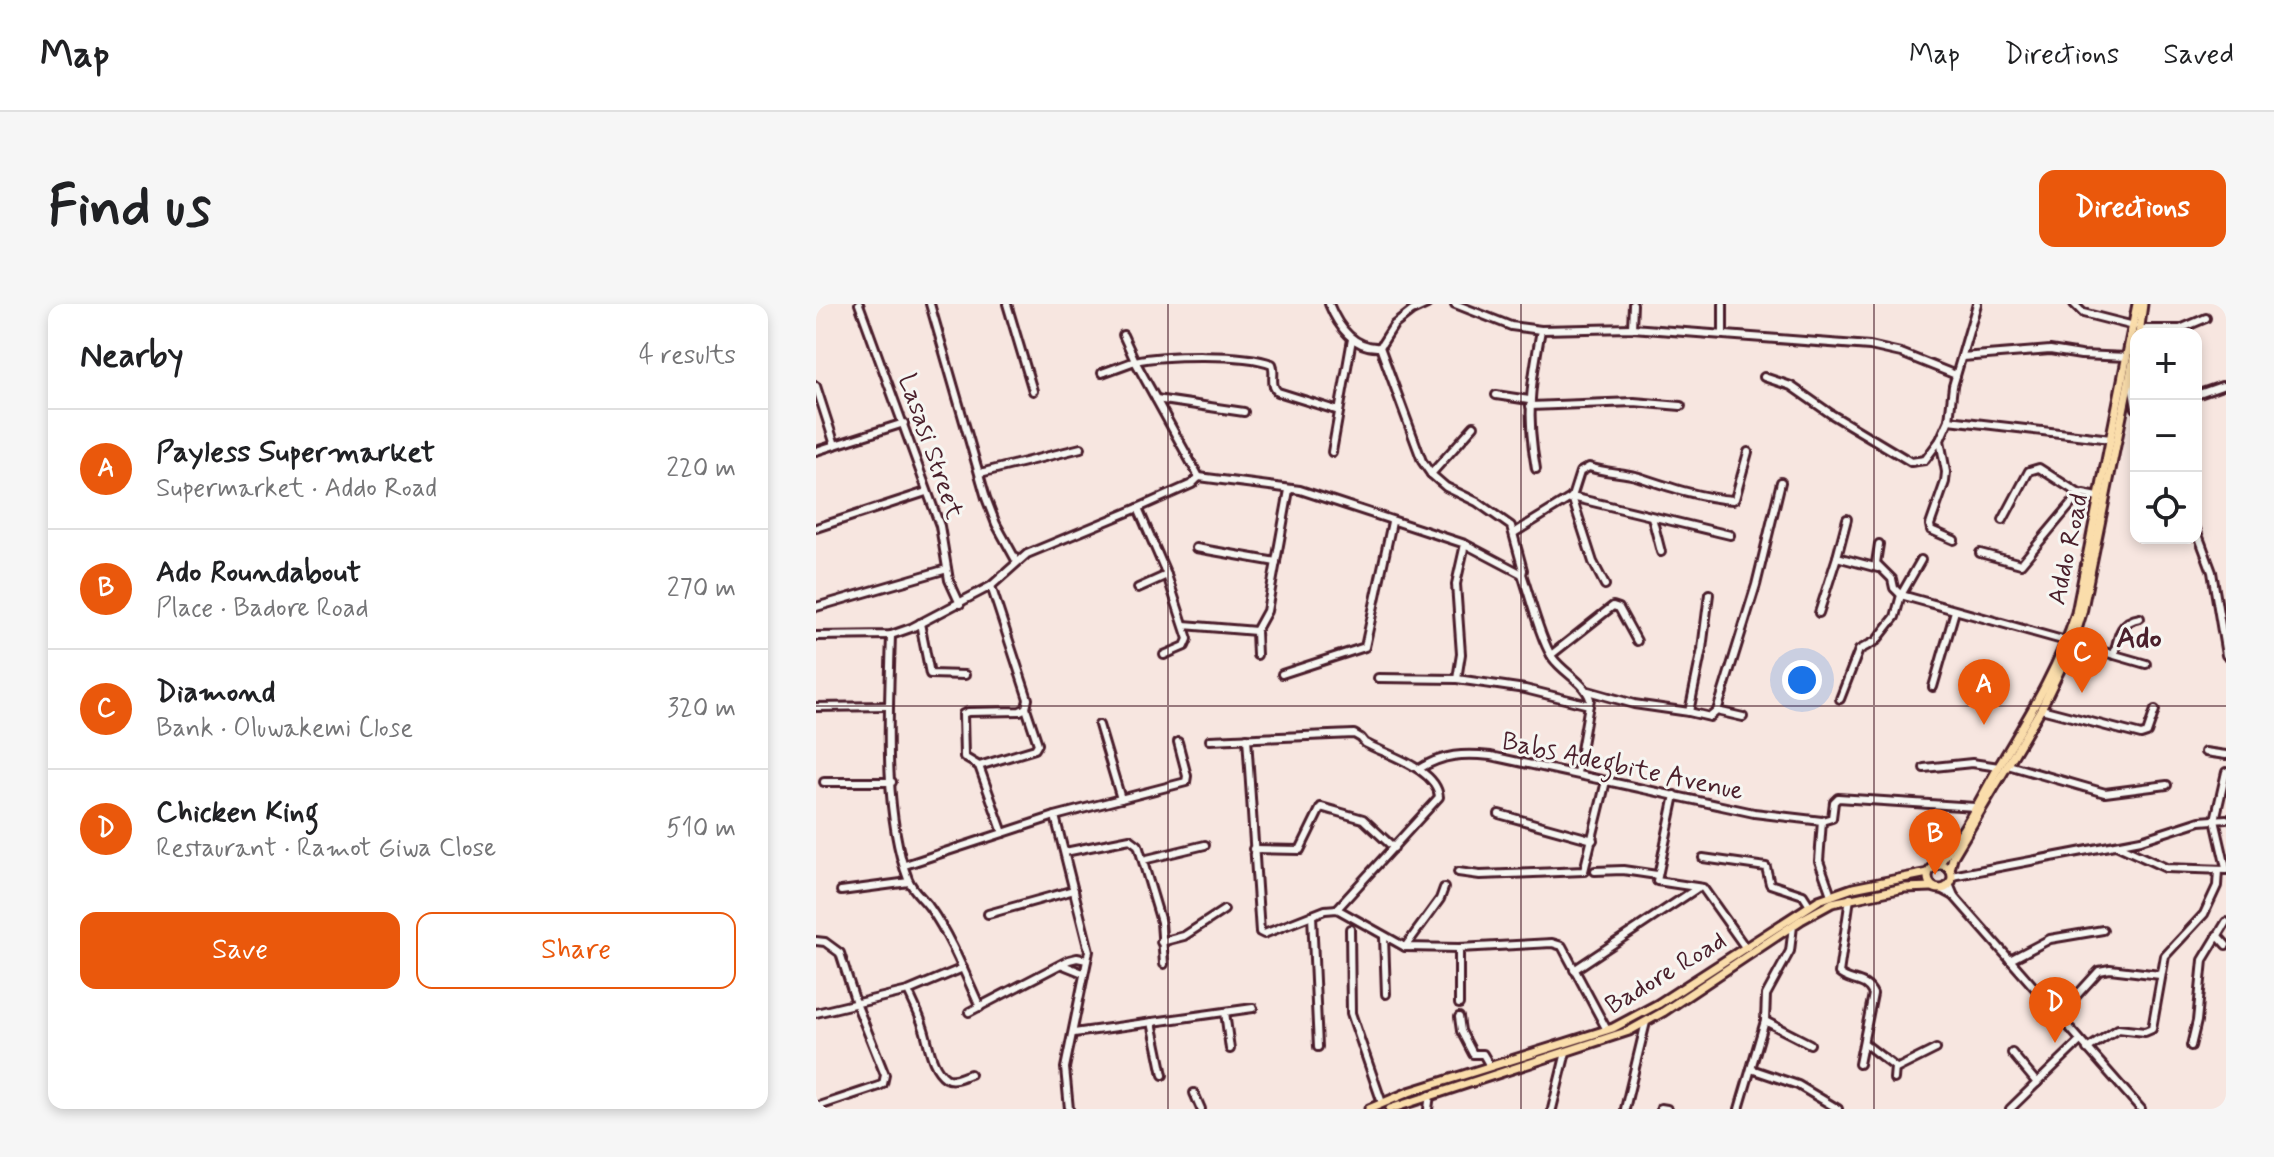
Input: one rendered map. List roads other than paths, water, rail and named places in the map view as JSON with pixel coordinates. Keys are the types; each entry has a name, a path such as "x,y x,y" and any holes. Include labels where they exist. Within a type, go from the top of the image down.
{"main road":[{"name":"Addo Road","path":"2137,304 2137,328"},
{"name":"Addo Road","path":"2137,328 2143,304"},
{"name":"Addo Road","path":"1937,866 1999,767 2070,642 2098,497 2130,366"},
{"name":"Addo Road","path":"1950,877 1953,857 2041,709 2082,613 2130,375"},
{"path":"1942,865 1950,877 1941,889 1932,887 1928,873 1942,865"},
{"name":"Badore Road","path":"1369,1109 1490,1066 1607,1030 1658,1004 1831,895 1928,873"},
{"name":"Badore Road","path":"1390,1109 1617,1036 1646,1022 1823,907 1850,898 1904,888 1932,887"}],"street":[{"name":"Lasasi Street","path":"859,304 940,526 950,583 960,604"},
{"path":"930,304 996,524 1017,562"},
{"path":"1007,304 1033,391"},
{"path":"1329,304 1339,324 1352,339 1368,348 1380,347"},
{"path":"1380,347 1394,325 1427,304"},
{"path":"1455,304 1511,326 1541,330 1632,328 1887,348 1956,375"},
{"path":"1632,328 1633,304"},
{"path":"1723,304 1723,333"},
{"path":"1764,377 1791,386 1911,462 1925,460 1940,440 1949,420 1956,375 1977,304"},
{"path":"2074,304 2083,313 2131,328"},
{"path":"2182,328 2206,318"},
{"path":"1536,469 1529,403 1541,330"},
{"path":"1123,335 1199,477"},
{"path":"1332,452 1352,339"},
{"path":"1380,347 1422,461 1446,487 1477,502 1507,522 1514,533 1522,574 1551,655 1565,672 1588,691 1634,704 1710,717 1717,711 1756,585 1781,482"},
{"path":"1962,357 2050,350 2130,358"},
{"path":"1102,373 1135,361 1230,357 1265,361 1272,364 1273,383 1278,392 1339,411"},
{"path":"816,386 835,445"},
{"path":"2202,393 2222,386"},
{"path":"1496,395 1529,403 1634,402 1681,406"},
{"path":"1156,399 1244,412"},
{"path":"1949,420 2111,439"},
{"path":"816,451 904,423"},
{"path":"1431,474 1474,426"},
{"path":"1940,440 1945,482 1930,528 1954,540"},
{"path":"980,473 1081,448"},
{"path":"1605,585 1593,562 1572,497 1580,472 1589,467 1733,500 1748,452"},
{"path":"2003,520 2033,468 2039,468 2081,495 2098,497"},
{"path":"1199,477 1300,490 1465,544 1522,574"},
{"path":"816,636 891,635 920,623 991,586 1037,548 1138,508 1192,484 1199,477"},
{"path":"1257,655 1256,631 1267,611 1289,490"},
{"path":"816,528 926,492"},
{"path":"1980,553 2021,564 2081,495"},
{"path":"1514,533 1572,497 1730,535"},
{"path":"1138,508 1167,575 1188,639 1185,646 1164,655"},
{"path":"1652,517 1661,552"},
{"path":"1819,613 1847,519"},
{"path":"1282,674 1365,647 1392,522"},
{"path":"1457,679 1461,654 1456,584 1465,544"},
{"path":"1878,568 1875,558 1879,544"},
{"path":"2202,544 2212,572 2226,655"},
{"path":"1196,548 1276,562"},
{"path":"1837,557 1878,568 1892,579 1894,588 1901,595 2146,664"},
{"path":"1840,699 1859,650 1876,641 1895,617 1901,595 1921,560"},
{"path":"816,607 947,569"},
{"path":"1138,588 1167,575"},
{"path":"979,766 1038,747 1026,708 1028,699 991,586"},
{"path":"1689,712 1709,594"},
{"path":"1551,655 1613,606 1619,608 1637,641"},
{"path":"1933,687 1955,611"},
{"path":"2114,655 2123,626 2134,618 2140,618"},
{"path":"920,623 930,674 965,675"},
{"path":"1184,625 1256,631"},
{"path":"891,635 888,706 895,832 909,882 930,909 963,968 980,1007"},
{"path":"1378,678 1457,679 1525,689 1589,705"},
{"path":"1577,773 1589,705 1588,691"},
{"path":"816,707 888,706"},
{"path":"1003,833 979,766 964,757 963,714 1020,711 1026,708"},
{"path":"2041,709 2141,735 2147,733 2155,710"},
{"path":"1717,711 1743,717"},
{"path":"1099,725 1121,799"},
{"path":"1210,740 1354,734 1365,743 1419,769 1432,780 1439,797 1337,909"},
{"path":"1247,738 1260,932 1264,934 1325,910 1337,909 1405,947 1459,948 1552,943 1562,946 1607,1030"},
{"path":"905,865 1055,816 1186,782 1178,742"},
{"path":"2205,752 2226,755"},
{"name":"Babs Adegbite Avenue","path":"1419,769 1433,760 1460,753 1506,758 1754,813 1822,821"},
{"path":"1924,768 1972,763 1999,767"},
{"path":"2008,765 2105,793 2167,785"},
{"path":"2087,1049 2118,1029 2145,1032 2152,1029 2160,975 2168,951 2204,914 2223,870 2215,820 2226,772"},
{"path":"1458,872 1480,875 1584,871 1606,781"},
{"path":"824,782 892,782"},
{"path":"1675,795 1657,881 1703,888 1745,947"},
{"path":"1831,895 1819,861 1822,821 1832,818 1834,802 1843,797 1901,804 1975,807"},
{"path":"1253,849 1300,850 1321,807 1363,819 1394,848"},
{"path":"1499,814 1593,840"},
{"path":"1055,816 1087,943 1087,960 1065,1068 1069,1109"},
{"path":"1954,896 1950,877 2116,845 2160,835 2200,821 2226,819"},
{"path":"1065,852 1130,839 1138,845 1161,922 1164,964"},
{"path":"1143,860 1205,845"},
{"path":"2116,845 2166,868 2223,870"},
{"path":"1703,858 1766,867 1770,884 1803,895 1810,906"},
{"path":"1595,871 1623,870 1657,875"},
{"path":"841,891 909,882"},
{"path":"1405,947 1440,899 1444,888"},
{"path":"1574,970 1696,889"},
{"path":"1941,889 1954,896 2141,1109"},
{"path":"988,914 1074,890"},
{"path":"1850,898 1839,973 1864,983 1873,994 1859,1064"},
{"path":"1161,942 1184,936 1224,910"},
{"path":"1312,915 1318,1047"},
{"path":"2191,1046 2199,1010 2203,960 2226,922"},
{"path":"1739,1109 1765,1021 1766,995 1790,951 1793,926"},
{"path":"1350,929 1351,1013 1382,1103"},
{"path":"2010,960 2050,939 2103,930"},
{"path":"2217,935 2226,945"},
{"path":"1384,937 1386,994"},
{"path":"816,941 825,942 840,953 885,1075 879,1086 816,1107"},
{"path":"1459,948 1459,1004"},
{"path":"969,1012 1077,958 1087,960"},
{"path":"1063,965 1083,973"},
{"path":"816,1013 908,991 963,968"},
{"path":"2058,1016 2099,971 2110,969 2160,975"},
{"path":"908,991 940,1072 947,1079 955,1080 970,1074"},
{"path":"1074,1033 1253,1008"},
{"path":"1225,1012 1230,1049"},
{"path":"1459,1017 1461,1031 1473,1054 1483,1054 1490,1066"},
{"path":"1765,1021 1810,1044"},
{"path":"1152,1022 1163,1075"},
{"path":"1625,1109 1646,1022"},
{"path":"2010,1109 2080,1041"},
{"path":"1864,1043 1896,1069"},
{"path":"1896,1069 1936,1049"},
{"path":"1552,1109 1566,1052"},
{"path":"2012,1053 2037,1083"},
{"path":"1751,1069 1798,1085 1838,1109"},
{"path":"1894,1079 1896,1069"},
{"path":"1194,1093 1201,1109"},
{"path":"1428,1109 1430,1095"}],"place":[{"name":"Diamond","path":"2082,693"},
{"name":"Payless Supermarket","path":"1984,725"},
{"name":"Ado Roundabout","path":"1935,875"},
{"name":"Chicken King","path":"2055,1043"}],"district":[{"name":"Ado","path":"2139,637"}]}
